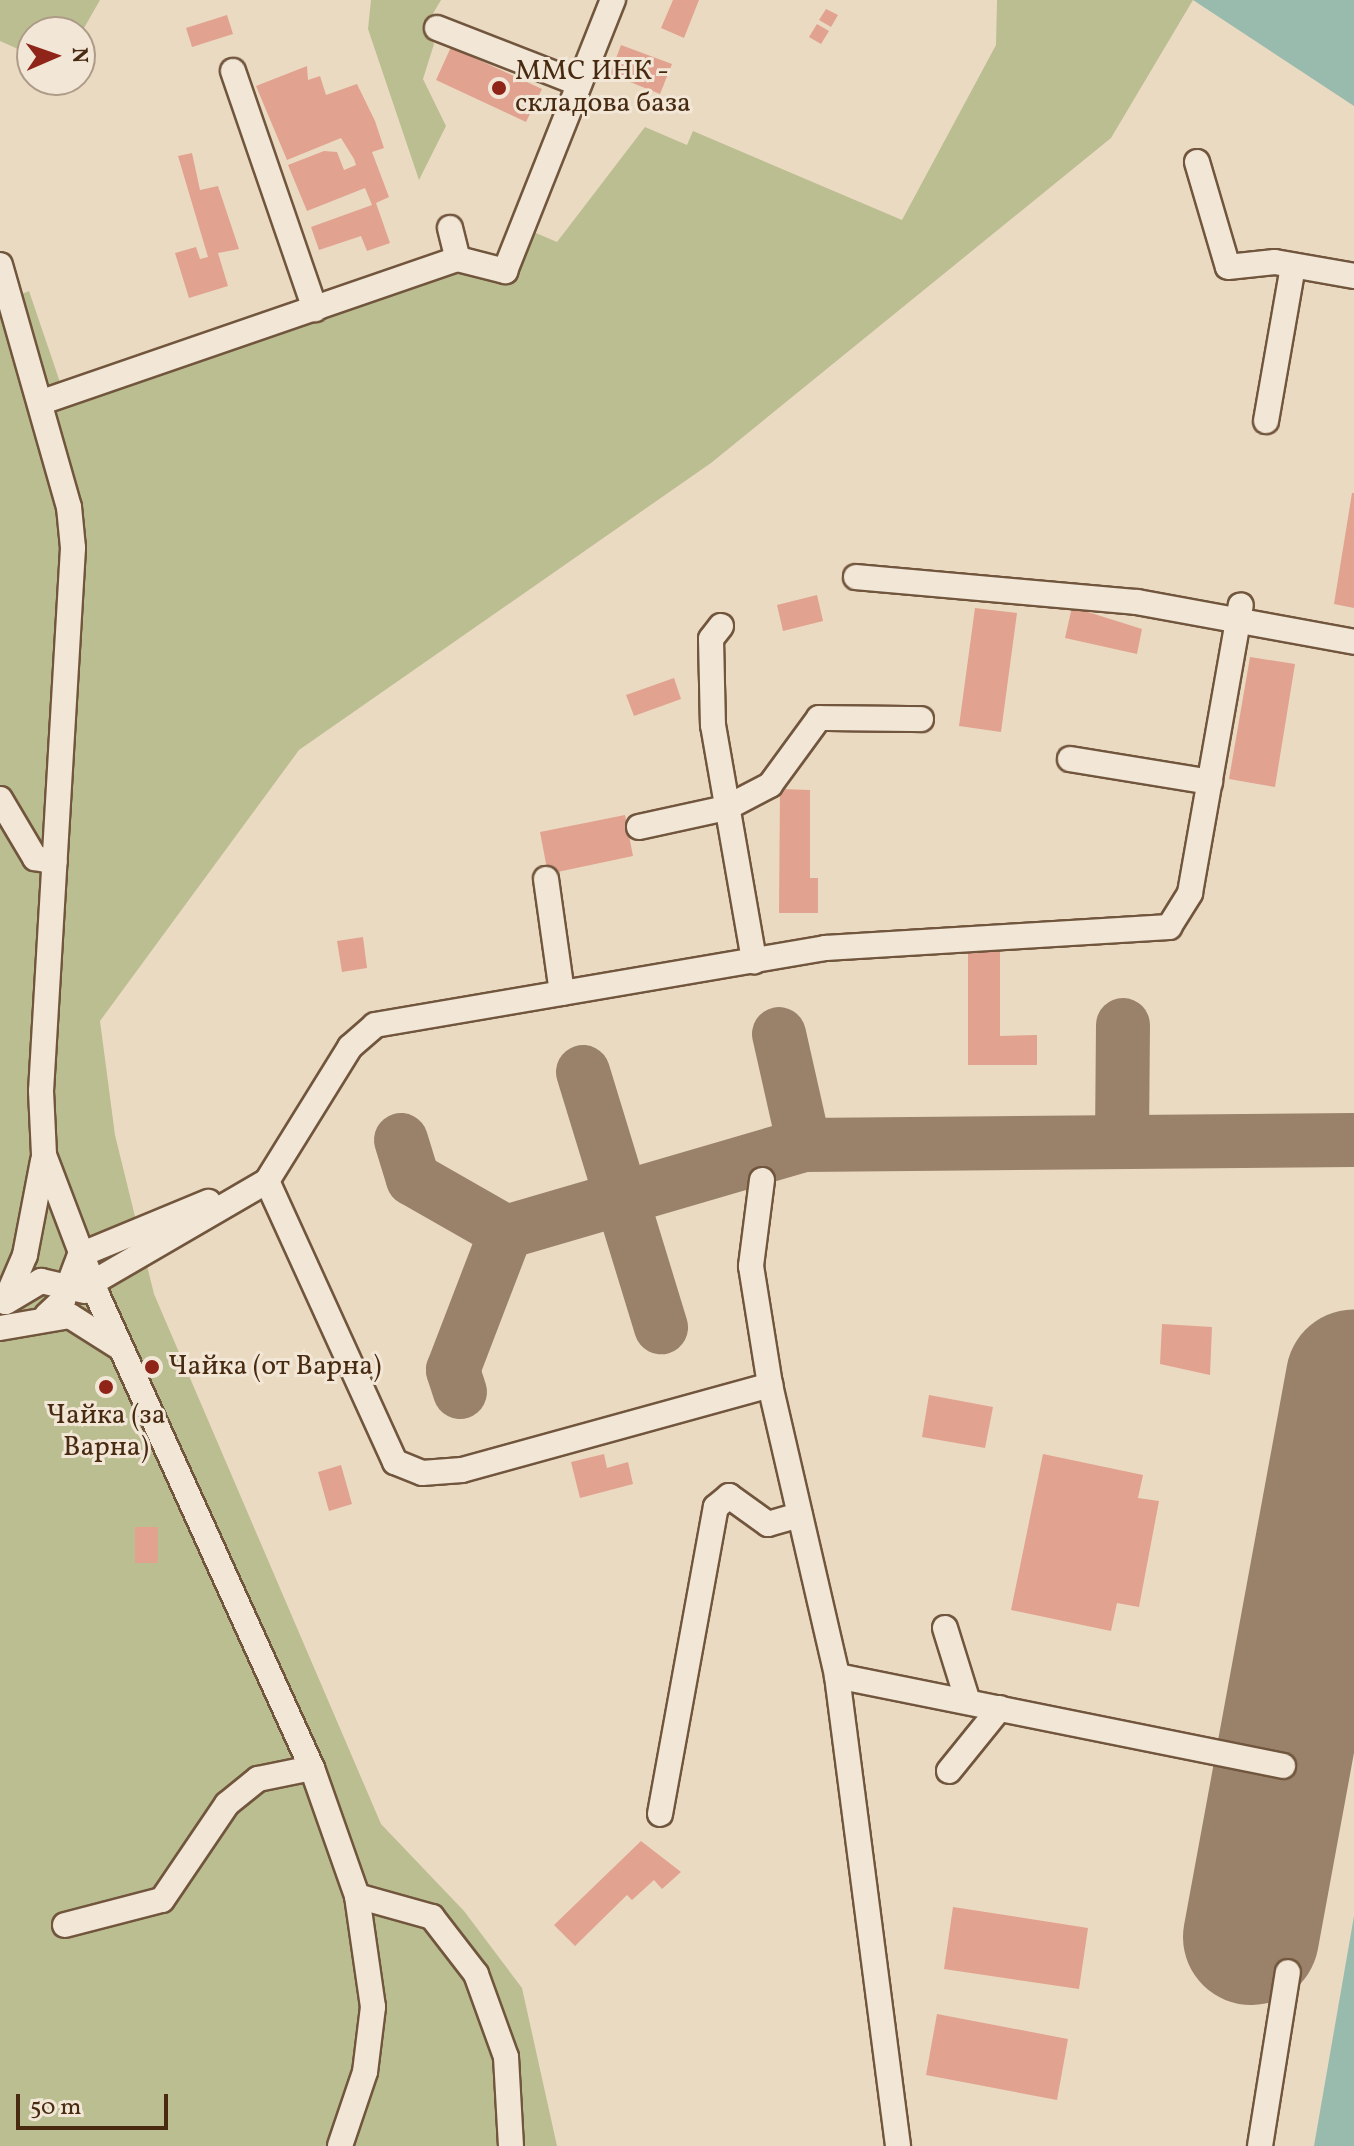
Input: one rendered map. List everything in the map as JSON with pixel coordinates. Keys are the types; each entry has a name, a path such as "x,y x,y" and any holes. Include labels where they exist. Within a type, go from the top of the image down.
{"street":[{"path":"42,402 458,259 505,271 613,0"},
{"path":"437,28 578,83"},
{"path":"233,71 315,309"},
{"path":"1197,162 1228,267 1293,266 1354,276"},
{"path":"450,228 458,259"},
{"path":"0,265 42,402 73,548 41,1091 44,1155 25,1255 3,1304"},
{"path":"1266,421 1293,266"},
{"path":"856,577 1240,614 1354,642"},
{"path":"47,1315 267,1181 363,1033 562,993 825,948 1169,927 1190,893 1240,614"},
{"path":"721,626 711,639 710,672 726,808 754,961"},
{"path":"639,827 726,808 770,785 819,718 921,719"},
{"path":"1070,759 1210,782"},
{"path":"0,799 35,858 55,862"},
{"path":"546,879 562,993"},
{"path":"44,1155 80,1255 87,1288 120,1349 312,1768 357,1896 373,2007 365,2072 340,2146"},
{"path":"762,1180 751,1266 770,1385 837,1676 898,2146"},
{"path":"80,1255 267,1181"},
{"path":"267,1181 379,1436 395,1462 409,1468 462,1470 770,1385"},
{"path":"3,1304 41,1281 87,1288"},
{"path":"0,1328 47,1315 70,1316 120,1349"},
{"path":"660,1814 716,1507 729,1496 768,1524 800,1515"},
{"path":"945,1628 968,1702"},
{"path":"837,1676 1283,1766"},
{"path":"949,1771 1000,1708"},
{"path":"65,1925 162,1900 227,1804 258,1779 312,1768"},
{"path":"357,1896 432,1917 476,1974 506,2057 511,2146"},
{"path":"1260,2146 1288,1972"}],"green space":[{"path":"0,0 100,0 91,16 16,16 16,48 0,41"},
{"path":"371,0 441,0 425,27 434,44 423,79 446,126 419,180 368,29"},
{"path":"997,0 1193,0 1111,138 711,463 299,750 100,1021 115,1135 154,1294 381,1824 464,1911 522,1988 557,2146 0,2146 0,303 29,291 64,394 458,259 505,270 522,227 557,242 645,127 687,145 693,131 902,220 996,45"}],"shaded area":[{"path":"1193,0 1354,0 1354,106"},
{"path":"1354,1916 1354,2146 1314,2146"}],"building":[{"path":"673,0 699,0 684,38 661,28"},
{"path":"826,9 838,15 831,27 819,20"},
{"path":"227,15 233,34 192,47 186,28"},
{"path":"817,24 829,31 821,44 809,37"},
{"path":"621,45 672,64 660,94 610,74"},
{"path":"451,47 542,89 526,122 436,80"},
{"path":"307,66 308,80 320,76 326,95 357,84 375,121 384,148 372,152 389,197 376,203 390,243 367,251 361,236 319,250 311,227 372,205 365,188 307,211 288,165 324,151 337,152 344,170 356,165 354,159 341,138 287,160 256,86"},
{"path":"192,153 200,190 218,186 239,249 218,253 228,286 189,298 175,253 196,247 200,259 208,257 178,156"},
{"path":"1354,493 1354,608 1334,604"},
{"path":"817,595 823,621 783,631 777,605"},
{"path":"1072,607 1142,629 1137,654 1065,638"},
{"path":"975,608 1017,613 1001,732 959,726"},
{"path":"1250,657 1295,664 1275,787 1229,779"},
{"path":"674,678 681,699 634,716 626,695"},
{"path":"780,789 810,790 810,878 818,878 818,913 779,913"},
{"path":"625,815 633,856 548,874 540,832"},
{"path":"363,937 367,968 342,972 337,941"},
{"path":"968,951 1000,951 1000,1036 1037,1035 1037,1065 968,1065"},
{"path":"1162,1324 1212,1327 1210,1375 1160,1364"},
{"path":"929,1395 993,1407 985,1448 922,1437"},
{"path":"604,1454 607,1468 628,1462 633,1484 580,1498 571,1462"},
{"path":"1043,1454 1143,1475 1138,1498 1159,1501 1139,1607 1117,1603 1111,1631 1011,1610"},
{"path":"341,1465 352,1504 329,1511 318,1472"},
{"path":"135,1527 158,1527 158,1563 135,1563"},
{"path":"641,1841 681,1872 662,1889 654,1880 632,1900 627,1895 575,1946 554,1925"},
{"path":"953,1907 1088,1928 1079,1989 944,1969"},
{"path":"937,2014 1068,2039 1057,2100 926,2075"}],"taxiway":[{"path":"1122,1139 1123,1025"},
{"path":"779,1034 804,1145"},
{"path":"583,1072 661,1327"},
{"path":"401,1140 413,1179 506,1232 804,1145 1354,1140"},
{"path":"460,1392 453,1370 506,1232"}],"runway":[{"path":"1251,1937 1354,1377"}],"place":[{"name":"ММС ИНК - складова база","path":"499,88"},
{"name":"Чайка (от Варна)","path":"152,1367"},
{"name":"Чайка (за Варна)","path":"106,1387"}]}
